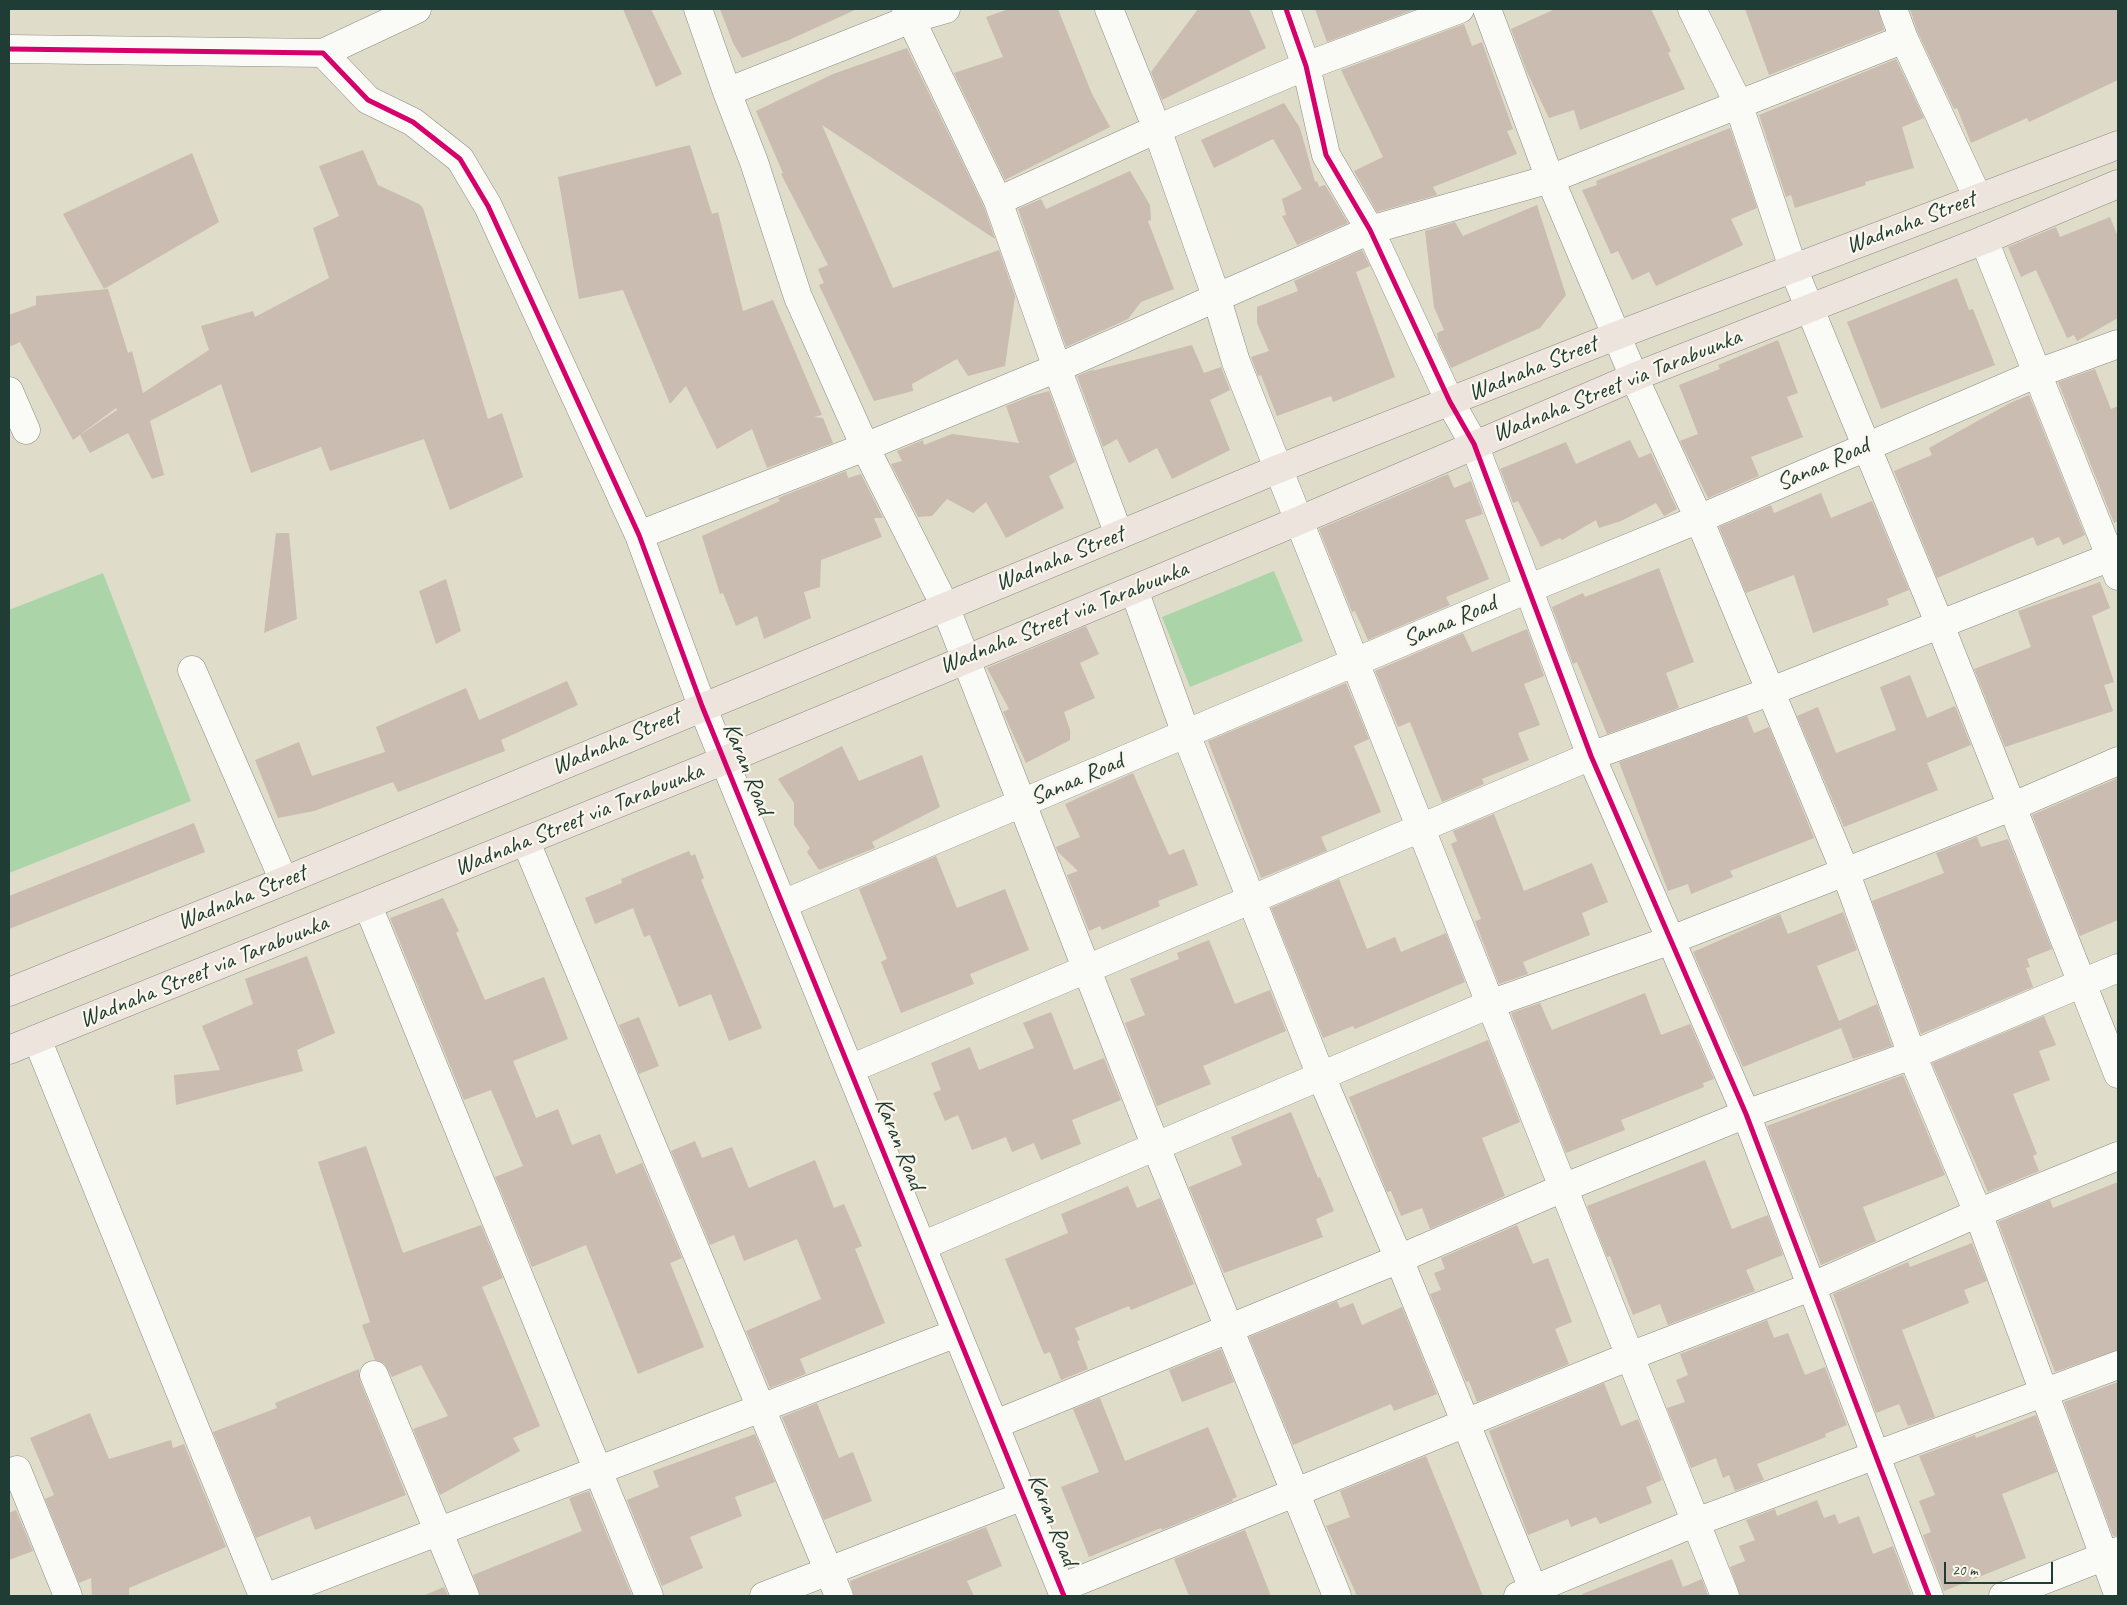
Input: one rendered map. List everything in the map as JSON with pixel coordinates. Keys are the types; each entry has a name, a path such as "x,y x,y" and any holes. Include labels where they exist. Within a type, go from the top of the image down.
{"main road":[{"name":"Wadnaha Street","path":"9,992 284,881 702,706 1278,469 1618,335 2118,145"},
{"name":"Wadnaha Street via Tarabuunka","path":"9,1050 526,842 724,760 1298,521 1634,377 1984,240 2118,184"}],"street":[{"path":"698,9 726,92 754,162 798,296 865,446 946,606 1156,1147 1336,1596"},
{"path":"726,92 909,14 946,9"},
{"path":"1109,9 1157,129 1216,296 1236,362 1725,1596"},
{"path":"1286,9 1306,66 1326,155 1370,230 1450,402 1474,444 1591,756 1746,1114 1813,1286 1875,1457 1929,1596"},
{"path":"998,201 1157,129 1306,66 1460,9"},
{"path":"1487,9 1550,179 1618,335 1634,377 1699,519 1769,692 1845,871 1912,1055 1978,1213 2044,1394 2111,1554 2118,1594"},
{"path":"1692,9 1738,103 1793,268 1809,309 1940,625 2118,1074"},
{"path":"1893,9 1904,39 1978,198"},
{"path":"9,49 323,53 401,12"},
{"path":"909,14 998,201 1119,535"},
{"path":"640,534 1057,368 1216,296 1370,230 1550,179 1738,103 1904,39"},
{"name":"Karan Road","path":"323,53 368,100 413,122 460,159 488,206 640,534 702,706 957,1333 996,1424 1062,1592"},
{"path":"850,1069 1591,756 1769,692 1940,625 2116,562 1984,240"},
{"name":"Sanaa Road","path":"783,904 1528,589 1699,519 2038,373 2118,344"},
{"path":"9,391 26,430"},
{"path":"1134,590 1186,734 1251,900 1321,1076 1466,1423 1529,1594 1696,1522 2118,1365"},
{"path":"192,670 284,881"},
{"path":"922,1246 1490,1004 1672,940 2011,806 2118,761"},
{"path":"526,842 839,1596"},
{"path":"368,906 649,1596"},
{"path":"996,1424 1399,1259 1563,1188 1746,1114 1912,1055 2118,968"},
{"path":"37,1039 263,1596"},
{"path":"1062,1592 1294,1493 1630,1356 1813,1286 1978,1213 2118,1156"},
{"path":"270,1596 957,1333"},
{"path":"374,1375 464,1596"},
{"path":"17,1470 68,1596"},
{"path":"764,1596 1023,1496"},
{"path":"2003,1596 2111,1554"}],"green space":[{"path":"1274,571 1303,641 1190,687 1162,617"},
{"path":"103,573 191,801 9,873 9,610"}],"building":[{"path":"623,9 651,9 682,74 656,87"},
{"path":"720,9 857,9 789,40 742,58 733,43"},
{"path":"1009,9 1058,9 1092,94 1110,127 1005,180 954,73 1003,57 986,17"},
{"path":"1198,9 1249,9 1266,48 1162,100 1151,72"},
{"path":"1315,9 1416,9 1327,42"},
{"path":"1555,9 1651,9 1671,51 1668,53 1685,89 1580,130 1574,110 1549,118 1527,72 1511,29"},
{"path":"1745,9 1878,9 1884,30 1769,75"},
{"path":"1910,9 2118,9 2118,80 2029,122 2027,118 1971,143 1957,108 1954,109 1918,33"},
{"path":"1464,24 1472,46 1482,42 1513,129 1507,131 1517,154 1433,187 1437,195 1377,212 1354,171 1383,157 1341,70"},
{"path":"907,48 984,207 995,239 822,125 893,288 999,250 1015,296 1005,366 968,376 957,359 912,384 913,391 874,401 819,285 824,283 818,269 828,265 781,174 783,173 756,111 833,74"},
{"path":"1896,59 1924,118 1902,127 1914,168 1865,182 1866,185 1795,208 1791,195 1786,197 1759,115"},
{"path":"1284,103 1300,128 1315,182 1317,181 1319,187 1325,185 1348,223 1297,245 1282,216 1286,215 1282,199 1302,189 1273,139 1214,168 1201,140"},
{"path":"1730,128 1757,208 1731,219 1743,245 1656,286 1649,272 1632,280 1618,251 1611,254 1582,190 1597,185 1596,181"},
{"path":"690,145 712,214 718,212 743,311 773,300 822,415 814,417 823,418 833,443 767,468 752,429 717,449 686,386 670,404 623,290 579,299 558,177"},
{"path":"363,150 378,185 419,204 423,208 488,419 502,413 523,477 450,510 424,439 330,471 321,447 251,473 221,384 150,421 164,475 152,479 128,433 90,453 80,435 117,410 116,408 73,440 20,342 9,347 9,315 36,305 36,296 108,289 128,353 132,351 143,393 209,350 201,326 253,311 255,317 329,278 313,228 339,216 319,166"},
{"path":"192,153 219,222 104,289 63,214"},
{"path":"1130,171 1150,205 1151,220 1148,221 1174,289 1141,302 1128,319 1066,347 1018,209 1041,199 1046,209"},
{"path":"1537,205 1566,295 1540,328 1451,368 1438,340 1437,333 1444,330 1434,307 1425,231 1455,222 1463,236"},
{"path":"2110,217 2118,237 2118,318 2077,341 2074,335 2067,338 2036,270 2021,277 2008,247 2056,227 2060,237"},
{"path":"1362,250 1370,266 1356,272 1395,377 1333,402 1331,396 1277,416 1261,375 1258,376 1251,357 1269,351 1257,323 1257,307 1298,291 1294,281"},
{"path":"1957,278 1969,310 1973,309 1995,365 1881,409 1847,322"},
{"path":"1778,340 1798,393 1787,397 1803,437 1751,457 1759,476 1708,498 1680,441 1698,434 1679,385 1720,369 1718,365"},
{"path":"1192,345 1204,373 1221,367 1230,390 1210,400 1230,450 1172,479 1157,448 1129,463 1117,439 1103,447 1077,376 1094,369 1092,371"},
{"path":"2095,369 2111,409 2118,406 2118,521 2114,523 2058,382"},
{"path":"1049,391 1075,462 1049,476 1064,508 1006,538 986,502 973,513 947,499 932,516 918,517 891,464 902,461 897,451 923,440 924,445 952,434 1019,443 1006,406"},
{"path":"2029,395 2085,535 2063,545 2059,537 2037,546 2033,537 1937,578 1894,471 1932,455 1929,448 2010,403"},
{"path":"1630,440 1639,458 1651,453 1677,509 1664,516 1656,503 1621,521 1599,528 1596,520 1562,540 1560,538 1541,547 1518,501 1513,503 1500,469 1566,442 1576,464"},
{"path":"846,471 848,478 861,474 883,518 874,518 882,537 821,560 820,587 804,592 811,618 764,639 757,616 736,626 723,593 720,594 702,536 780,501 778,498"},
{"path":"1448,474 1454,488 1471,481 1483,514 1465,520 1489,579 1446,597 1450,605 1368,640 1355,611 1352,612 1319,529"},
{"path":"1821,493 1831,518 1872,501 1909,590 1887,599 1889,605 1813,633 1794,575 1746,593 1719,527 1771,505 1774,513"},
{"path":"276,533 289,533 297,619 264,633"},
{"path":"1659,568 1694,662 1666,673 1679,708 1607,734 1577,662 1573,664 1552,607 1583,593 1585,597"},
{"path":"446,579 461,631 436,644 419,591"},
{"path":"2100,582 2110,608 2092,616 2114,682 2104,685 2113,711 2005,747 1974,669 2031,647 2018,611"},
{"path":"1086,626 1099,654 1080,663 1095,698 1064,712 1070,730 1070,740 1026,763 1003,712 1009,709 987,668"},
{"path":"1527,629 1544,676 1524,684 1540,725 1518,733 1529,760 1482,779 1484,784 1442,802 1410,722 1398,727 1375,671 1463,633 1472,652"},
{"path":"1910,675 1927,718 1955,706 1971,745 1927,763 1938,790 1844,827 1797,716 1818,707 1836,753 1896,730 1880,687"},
{"path":"567,681 578,705 501,740 505,751 398,792 393,782 314,811 278,818 255,760 299,742 312,776 385,752 376,727 466,688 479,720"},
{"path":"1346,683 1369,739 1354,746 1381,812 1321,837 1327,851 1261,878 1208,741"},
{"path":"1747,716 1754,733 1769,727 1814,838 1730,871 1733,877 1691,894 1688,884 1668,891 1619,762"},
{"path":"842,746 859,781 922,755 940,807 872,842 875,848 819,870 807,852 810,848 794,825 794,803 778,779"},
{"path":"1133,773 1169,855 1184,849 1198,885 1158,901 1160,906 1102,930 1100,926 1089,931 1067,875 1078,871 1058,852 1056,847 1080,837 1065,804"},
{"path":"2118,778 2118,920 2080,936 2032,815"},
{"path":"1494,814 1524,891 1592,863 1608,902 1582,913 1590,935 1523,962 1528,974 1499,984 1475,921 1481,919 1451,844 1457,841 1453,831"},
{"path":"194,823 205,852 9,929 9,896"},
{"path":"1977,837 1981,847 2008,839 2052,949 2027,959 2030,967 2026,968 2033,987 1921,1034 1872,901 1944,873 1936,853"},
{"path":"689,851 691,856 695,854 704,878 701,880 762,1028 729,1041 711,994 679,1007 650,935 644,937 633,908 595,924 585,898 622,883 621,879"},
{"path":"936,856 957,908 1005,889 1029,950 970,974 974,984 901,1013 881,962 887,959 859,889"},
{"path":"1339,879 1367,949 1395,937 1401,952 1446,933 1465,982 1355,1029 1353,1026 1323,1038 1271,908"},
{"path":"443,898 459,931 456,933 485,1000 544,977 568,1039 513,1061 536,1118 558,1109 572,1145 600,1134 616,1174 642,1163 682,1258 670,1263 704,1347 638,1374 586,1245 532,1267 495,1177 523,1166 491,1090 464,1100 390,918"},
{"path":"1843,912 1857,950 1817,966 1839,1021 1877,1004 1892,1046 1853,1059 1841,1028 1743,1067 1693,952 1780,914 1788,934"},
{"path":"1209,940 1235,1004 1270,990 1286,1031 1203,1066 1211,1084 1157,1106 1125,1023 1145,1015 1130,979 1179,959 1177,953"},
{"path":"307,956 335,1033 297,1050 303,1071 176,1105 174,1075 220,1070 202,1026 253,1004 245,979"},
{"path":"1645,993 1661,1035 1690,1024 1714,1079 1703,1083 1704,1087 1621,1120 1625,1130 1566,1153 1511,1013 1540,1003 1552,1030"},
{"path":"1051,1012 1074,1070 1104,1058 1121,1100 1072,1120 1081,1144 1041,1160 1034,1143 1012,1152 1006,1137 972,1150 958,1115 945,1121 933,1093 941,1090 931,1063 970,1047 979,1070 1034,1048 1023,1023"},
{"path":"2044,1016 2056,1045 2039,1051 2050,1080 2013,1094 2037,1154 2033,1156 2039,1171 1988,1192 1932,1063"},
{"path":"639,1017 659,1066 639,1074 619,1025"},
{"path":"1488,1040 1520,1122 1482,1138 1505,1196 1430,1229 1422,1208 1401,1216 1391,1191 1387,1192 1349,1097"},
{"path":"1903,1075 1945,1175 1863,1207 1876,1241 1821,1265 1767,1126"},
{"path":"1291,1112 1318,1178 1320,1177 1334,1211 1316,1219 1323,1237 1224,1273 1189,1187 1242,1165 1231,1137"},
{"path":"695,1141 702,1158 732,1147 749,1188 815,1160 834,1208 844,1204 862,1246 855,1249 885,1323 800,1359 806,1374 770,1388 746,1331 821,1299 797,1239 744,1261 734,1235 710,1245 671,1151"},
{"path":"366,1146 403,1253 481,1225 503,1278 482,1287 540,1426 513,1438 520,1451 440,1495 413,1429 448,1416 421,1365 392,1377 384,1363 375,1360 362,1325 370,1322 318,1162"},
{"path":"1705,1160 1732,1229 1768,1215 1783,1255 1746,1270 1755,1291 1668,1325 1660,1304 1633,1315 1610,1256 1607,1257 1587,1206"},
{"path":"2118,1182 2118,1350 2055,1372 1998,1222 2050,1200 2053,1208"},
{"path":"1128,1186 1137,1208 1160,1198 1194,1284 1131,1310 1129,1306 1075,1328 1080,1340 1077,1341 1088,1369 1061,1380 1050,1352 1044,1354 1005,1259 1068,1233 1061,1214"},
{"path":"1517,1225 1533,1264 1548,1258 1572,1322 1555,1329 1569,1364 1477,1402 1469,1381 1466,1382 1430,1294 1441,1290 1434,1273 1445,1269 1441,1258"},
{"path":"1972,1243 1987,1281 1964,1290 1969,1303 1902,1330 1935,1417 1908,1426 1899,1404 1876,1413 1833,1294 1908,1262 1910,1267"},
{"path":"1337,1301 1340,1308 1353,1303 1362,1325 1402,1307 1437,1394 1394,1411 1391,1404 1293,1445 1249,1337"},
{"path":"1767,1320 1774,1338 1788,1333 1805,1375 1825,1367 1847,1425 1825,1434 1826,1437 1757,1464 1764,1480 1735,1491 1729,1475 1723,1478 1716,1458 1691,1468 1667,1408 1685,1402 1676,1380 1688,1375 1680,1354"},
{"path":"1221,1349 1234,1382 1182,1402 1169,1370"},
{"path":"359,1369 360,1381 406,1495 315,1530 310,1516 256,1538 213,1432 277,1408 275,1403"},
{"path":"2118,1382 2118,1536 2113,1536 2064,1402"},
{"path":"1604,1383 1621,1426 1638,1419 1662,1480 1646,1487 1652,1503 1600,1524 1596,1517 1571,1527 1568,1519 1528,1535 1489,1431"},
{"path":"1100,1398 1125,1461 1208,1427 1237,1497 1232,1499 1233,1501 1162,1530 1161,1528 1089,1557 1061,1487 1099,1472 1073,1409"},
{"path":"817,1403 839,1458 853,1452 872,1501 824,1520 782,1417"},
{"path":"90,1413 109,1459 171,1440 173,1448 184,1444 226,1547 129,1588 129,1596 92,1596 91,1578 79,1583 45,1499 54,1495 30,1438"},
{"path":"2036,1415 2057,1472 2002,1494 2026,1558 1944,1591 1923,1535 1931,1532 1919,1501 1935,1495 1919,1456 1975,1435 1976,1438"},
{"path":"755,1434 775,1482 735,1497 742,1516 690,1537 703,1568 662,1586 627,1500 659,1487 653,1471"},
{"path":"1426,1456 1483,1596 1357,1596 1326,1526 1350,1517 1340,1491"},
{"path":"589,1491 632,1596 480,1596 473,1575 582,1531 569,1498"},
{"path":"1817,1500 1824,1518 1835,1514 1839,1524 1859,1516 1873,1554 1893,1546 1912,1596 1740,1596 1730,1567 1745,1561 1739,1546 1755,1540 1746,1520 1775,1509 1777,1516"},
{"path":"16,1510 33,1551 9,1560 9,1513"},
{"path":"986,1527 1002,1566 967,1581 974,1596 854,1596 850,1581"},
{"path":"1245,1530 1271,1596 1189,1596 1174,1559"},
{"path":"1672,1559 1683,1587 1702,1579 1708,1596 1582,1596 1582,1594"},
{"path":"444,1587 448,1596 425,1596 425,1595"}],"cycle path":[{"path":"1286,9 1306,66 1326,155 1370,230 1450,402 1474,444 1591,756 1746,1114 1929,1596"},
{"path":"9,49 323,53 368,100 413,122 460,159 488,206 639,535 702,706 1064,1596"}]}
